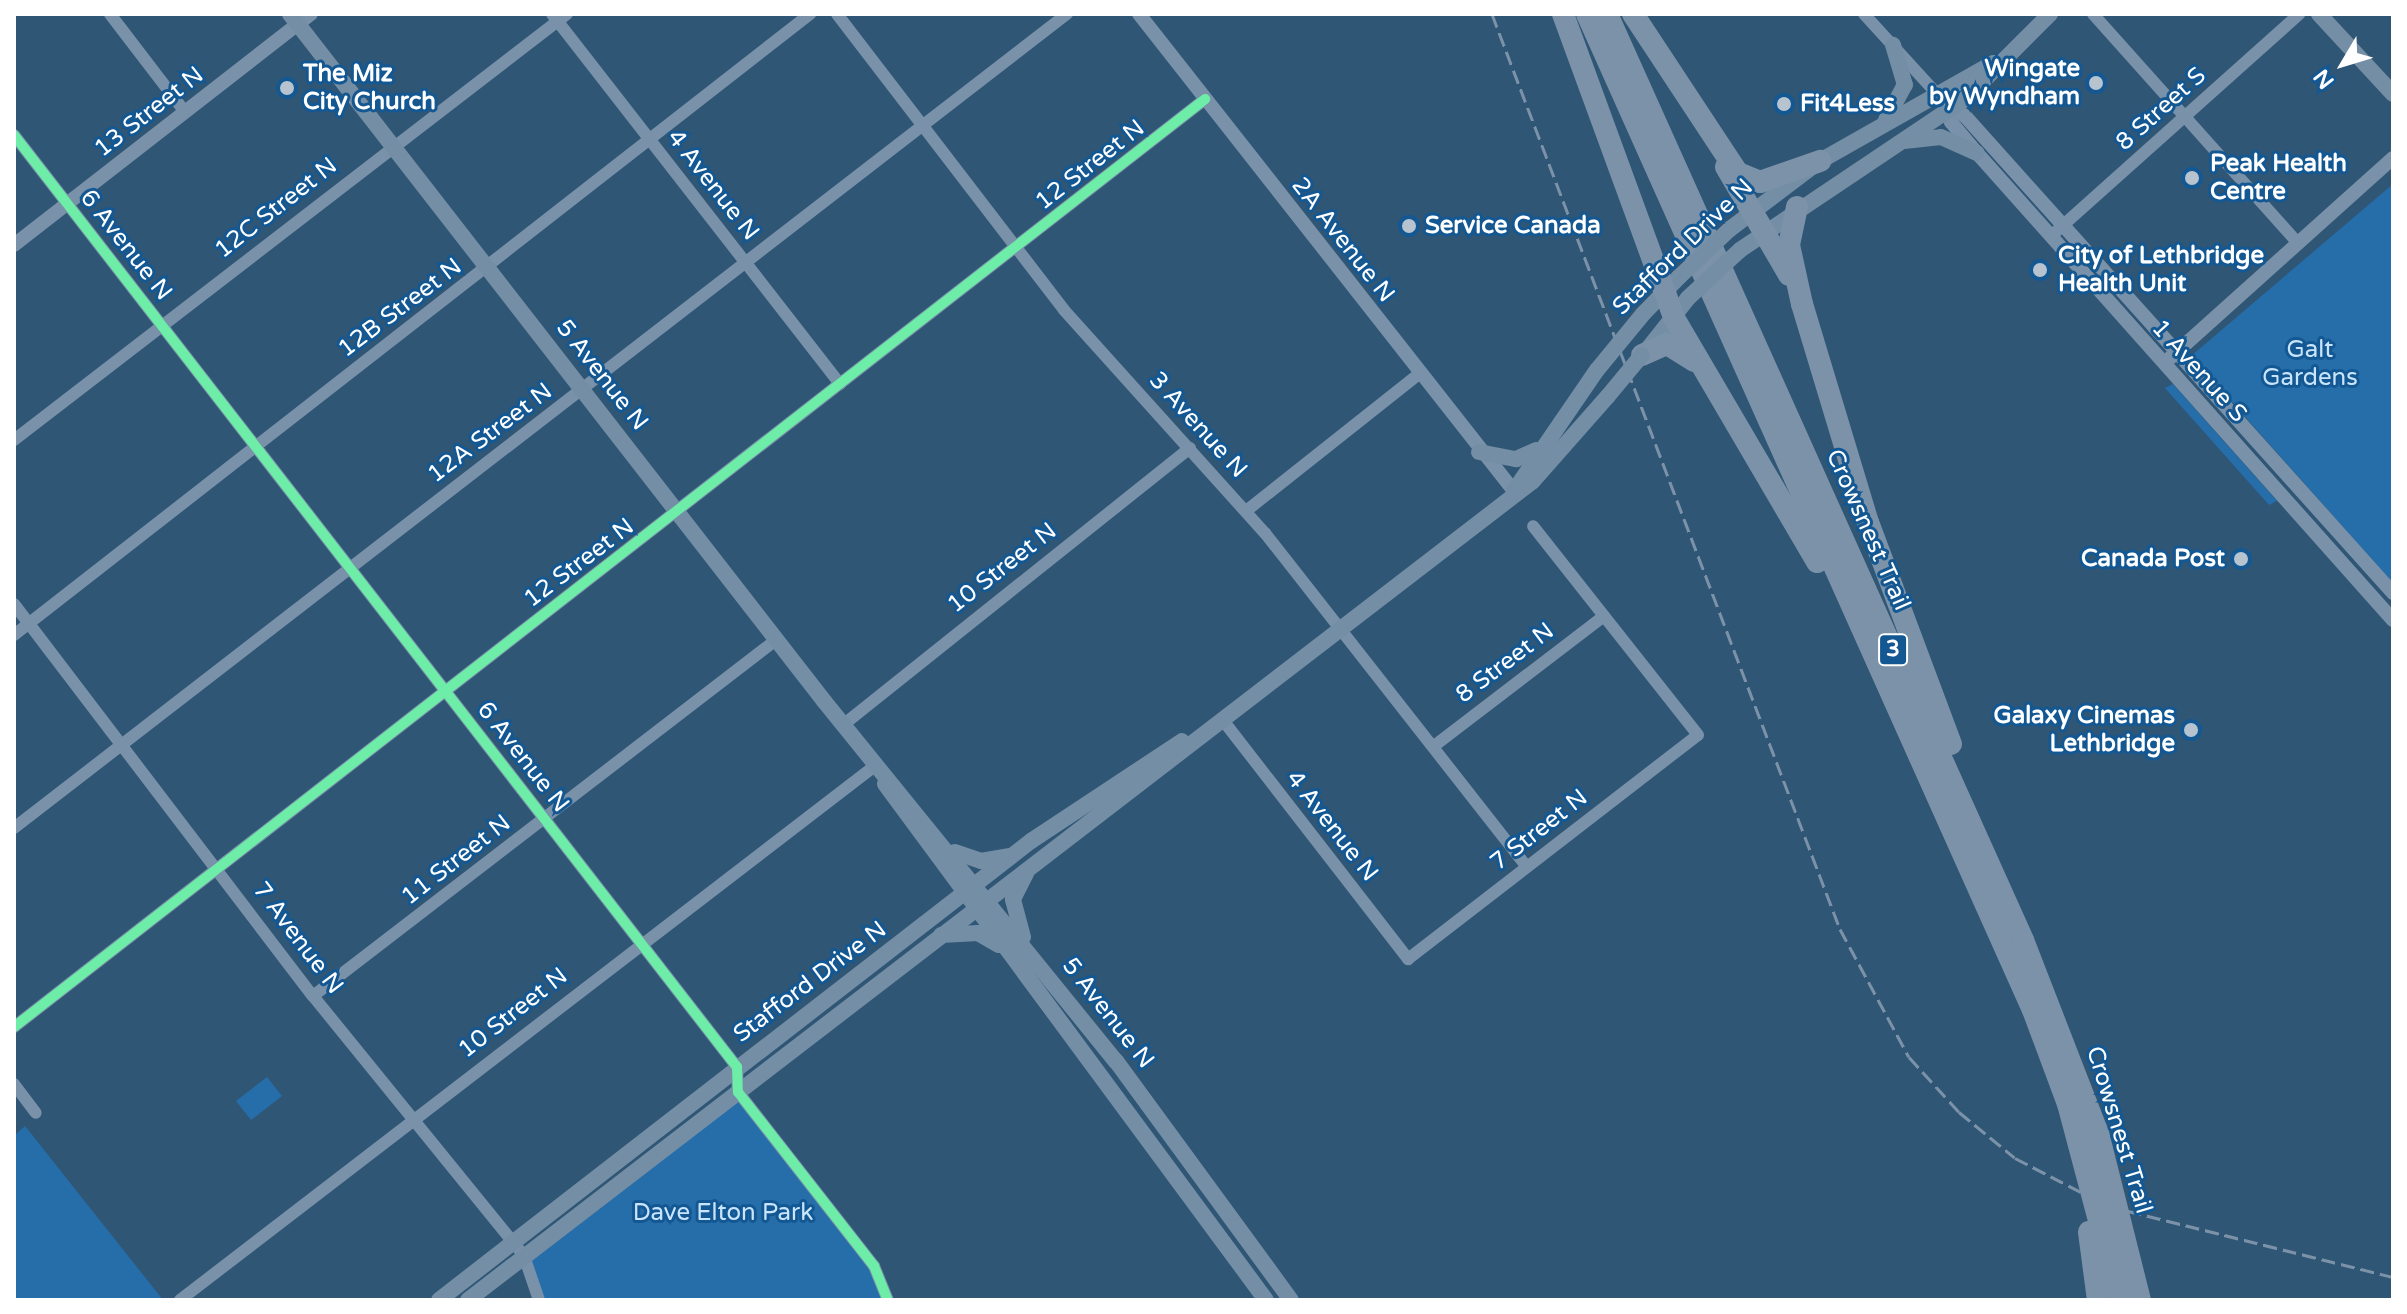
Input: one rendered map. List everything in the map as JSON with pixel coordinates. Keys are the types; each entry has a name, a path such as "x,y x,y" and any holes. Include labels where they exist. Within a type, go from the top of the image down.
{"highway":[{"path":"1563,14 1671,285 1674,318 1796,521 1958,842"},
{"name":"Crowsnest Trail","path":"1587,14 2033,1010 2068,1104 2120,1300"},
{"name":"Crowsnest Trail","path":"1607,14 2023,940 2098,1133 2140,1300"},
{"path":"1633,14 1707,130 1802,304"},
{"path":"1707,130 1750,180 1777,179 1820,161"},
{"path":"1797,207 1789,245 1802,304 1868,522 2023,940 2095,1101 2155,1300"},
{"path":"1651,348 1681,348 1701,367"},
{"path":"2033,1010 2078,1175 2098,1300"}],"main road":[{"path":"2007,53 2050,14"},
{"path":"2319,14 2393,94"},
{"name":"5 Avenue N","path":"300,17 393,145 776,640 876,765 952,850 1291,1300"},
{"path":"1877,129 1902,98 1893,45"},
{"name":"Stafford Drive N","path":"439,1300 737,1067 983,891 1033,864 1514,491 1542,474 1651,348 1688,298 1740,250 1755,222 1820,161 1939,96 2007,53"},
{"name":"Stafford Drive N","path":"1514,491 1597,370 1643,314 1730,229 1797,207 1890,144 1950,109 2007,53"},
{"path":"1890,144 1941,137 1977,153"},
{"path":"1479,452 1516,459 1541,448"},
{"name":"Stafford Drive N","path":"983,891 1015,855 1222,719"},
{"name":"5 Avenue N","path":"876,765 969,901 1266,1300"},
{"path":"952,850 981,861 1015,855"},
{"path":"1026,946 1013,899 1033,864"},
{"name":"Stafford Drive N","path":"468,1300 940,935 969,901"},
{"path":"940,935 978,933 1006,950"}],"street":[{"path":"110,14 185,112"},
{"name":"12B Street N","path":"14,635 489,268 810,14"},
{"name":"3 Avenue N","path":"837,14 1016,248 1246,511 1341,626 1527,867"},
{"name":"12A Street N","path":"14,828 350,566 584,390 920,124 1067,14"},
{"name":"2A Avenue N","path":"1139,14 1479,452 1514,491"},
{"name":"1 Avenue S","path":"1864,14 1950,109 1962,113 2163,364 2392,616"},
{"path":"2093,14 2297,242"},
{"name":"8 Street S","path":"2056,232 2299,14"},
{"name":"4 Avenue N","path":"559,16 840,384"},
{"name":"12C Street N","path":"14,440 559,16"},
{"name":"13 Street N","path":"14,245 185,112 300,17"},
{"name":"12 Street N","path":"14,1027 445,688 679,514 1205,99"},
{"name":"1 Avenue S","path":"1950,109 1951,122 1977,153 2177,352 2393,593"},
{"name":"6 Avenue N","path":"14,135 737,1067"},
{"path":"2163,364 2393,158"},
{"path":"1246,511 1419,374"},
{"name":"10 Street N","path":"843,725 1190,448"},
{"path":"1533,526 1604,616"},
{"name":"7 Avenue N","path":"14,604 313,996 524,1256 539,1300"},
{"name":"7 Street N","path":"1408,959 1698,735 1604,616"},
{"name":"8 Street N","path":"1434,746 1604,616"},
{"name":"11 Street N","path":"313,996 776,640"},
{"name":"4 Avenue N","path":"1222,719 1408,959"},
{"name":"10 Street N","path":"180,1300 876,765"},
{"path":"737,1067 738,1092 874,1266 888,1300"},
{"path":"14,1084 36,1113"}],"green space":[{"name":"Galt Gardens","path":"2393,184 2393,583 2191,356"},
{"path":"2173,384 2277,501 2269,505 2165,388"},
{"path":"267,1077 282,1096 251,1120 236,1101"},
{"name":"Dave Elton Park","path":"738,1092 874,1266 888,1300 539,1300 524,1256"},
{"path":"25,1126 163,1300 14,1300 14,1136"}],"railway":[{"path":"1492,14 1840,929 1909,1057 1959,1112 2015,1158 2108,1206 2393,1277"}],"cycle path":[{"path":"14,1027 1205,99"},
{"path":"14,135 737,1067 738,1092 874,1266 888,1300"}],"place":[{"name":"Wingate by Wyndham","path":"2096,83"},
{"name":"The Miz City Church","path":"287,88"},
{"name":"Fit4Less","path":"1784,104"},
{"name":"Peak Health Centre","path":"2192,178"},
{"name":"Service Canada","path":"1409,226"},
{"name":"City of Lethbridge Health Unit","path":"2040,270"},
{"name":"Canada Post","path":"2241,559"},
{"name":"Galaxy Cinemas Lethbridge","path":"2191,730"}]}
